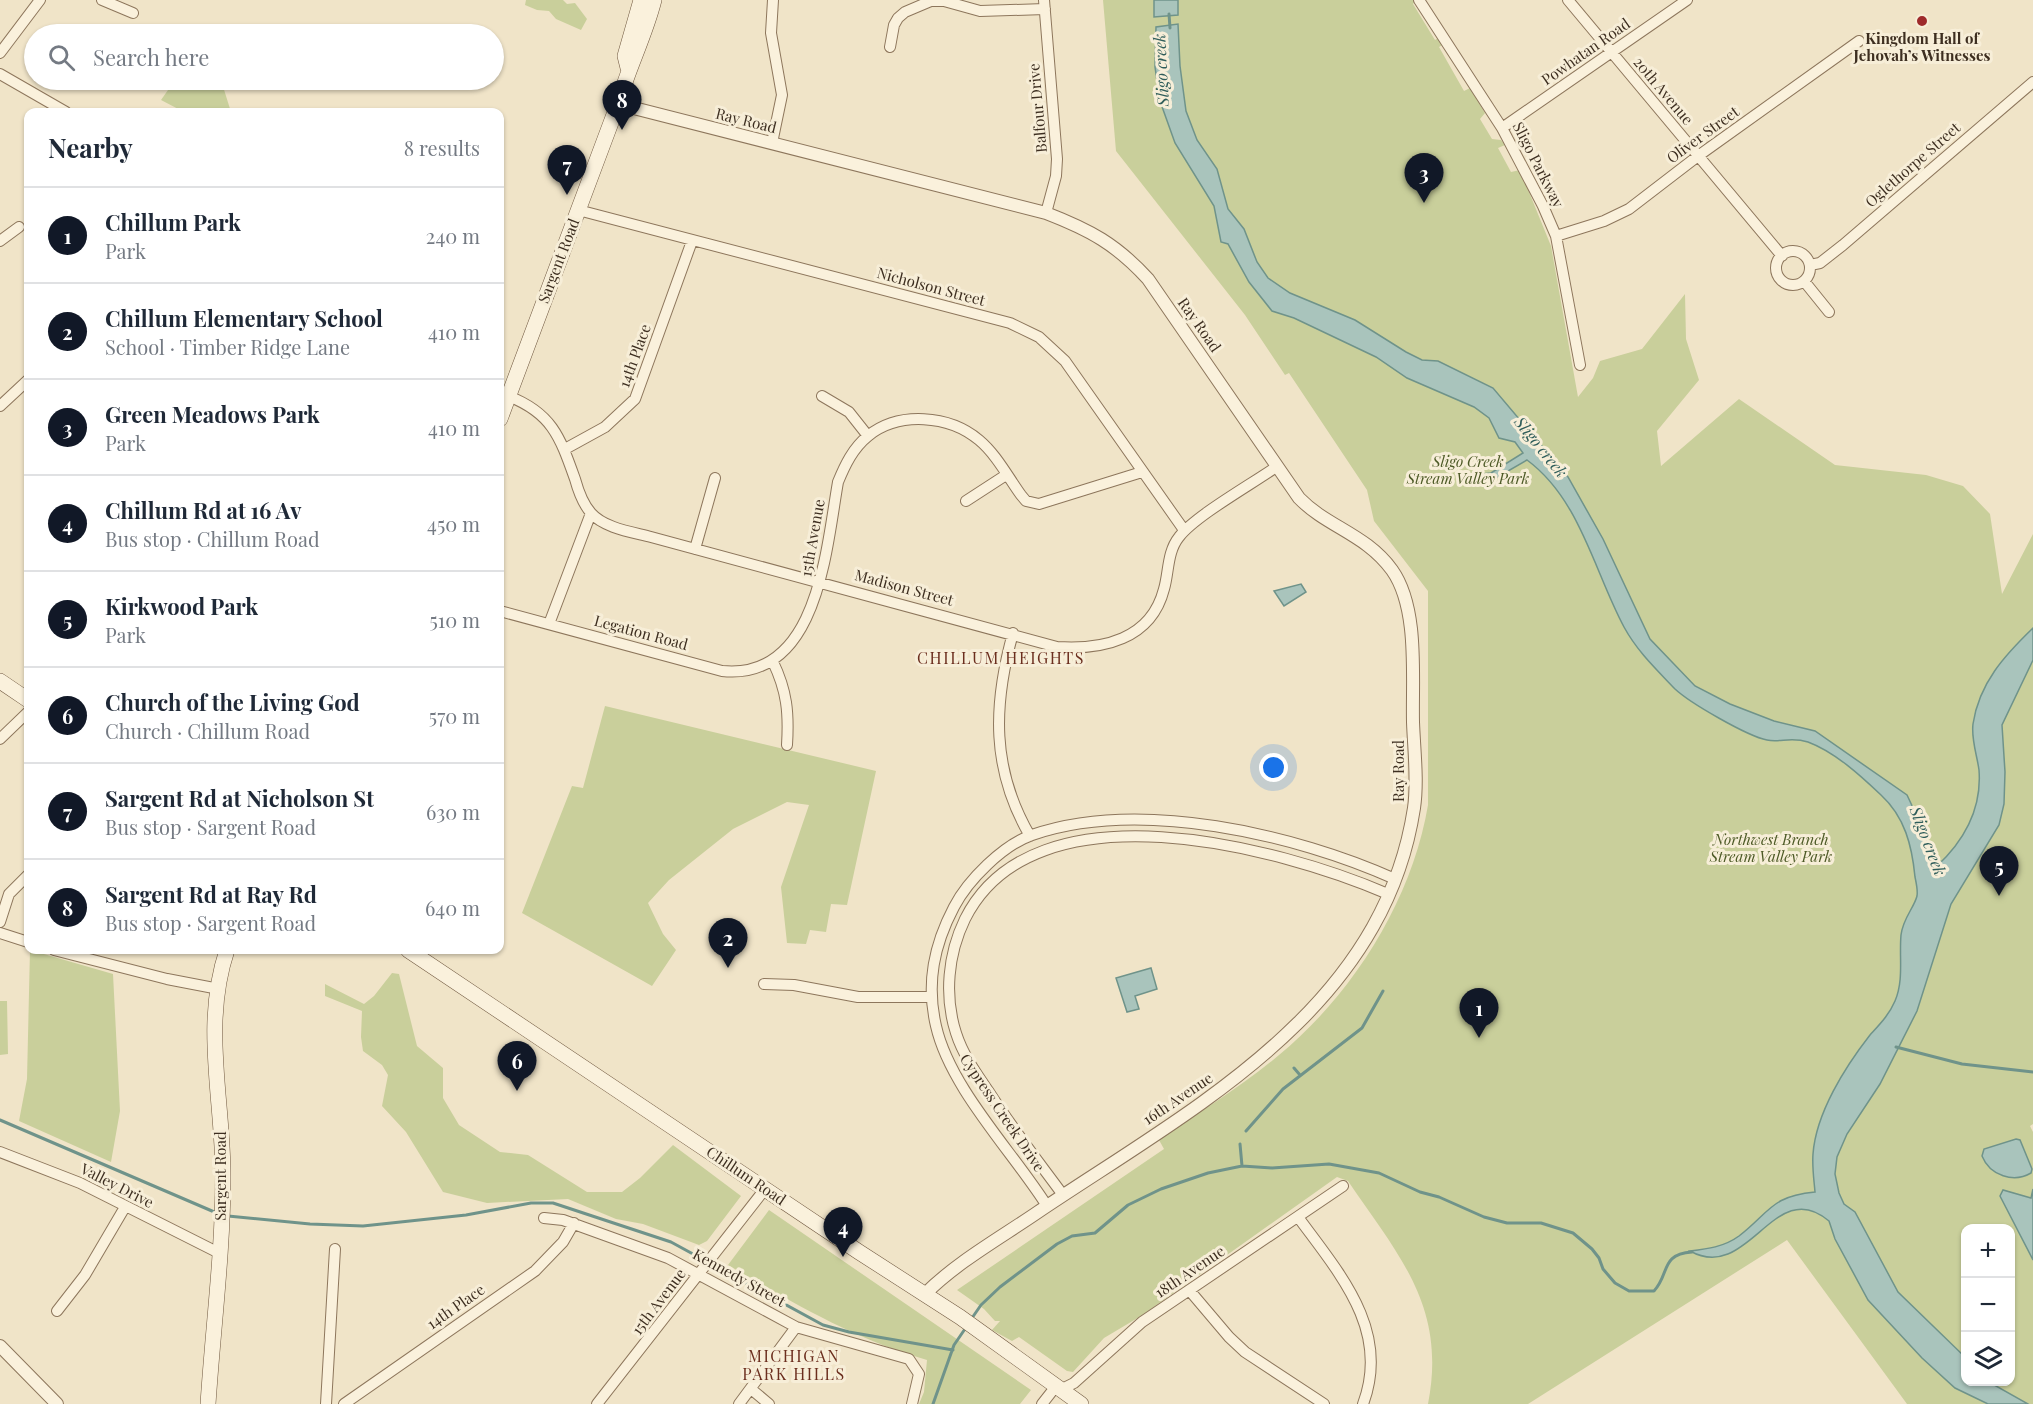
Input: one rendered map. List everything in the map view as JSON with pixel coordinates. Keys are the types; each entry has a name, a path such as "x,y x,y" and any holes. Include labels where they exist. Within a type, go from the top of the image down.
{"main road":[{"name":"Sargent Road","path":"628,68 625,56 641,0"},
{"name":"Sargent Road","path":"504,407 618,104 628,68 648,28 654,0"},
{"path":"0,681 24,696"},
{"name":"Sargent Road","path":"208,1404 222,1214 222,1135 213,1038 226,954"},
{"name":"Chillum Road","path":"414,954 960,1317 1082,1404"}],"street":[{"path":"0,53 40,0"},
{"path":"102,0 133,13"},
{"path":"772,143 782,95 771,33 773,0"},
{"name":"Sligo Parkway","path":"1419,0 1502,128 1533,184 1556,236 1581,365"},
{"name":"20th Avenue","path":"1568,0 1782,255"},
{"name":"Powhatan Road","path":"1502,128 1687,0"},
{"path":"890,47 894,25 898,18 905,12 931,1 944,1 980,11 1045,4"},
{"name":"Balfour Drive","path":"1045,4 1057,159 1046,213"},
{"name":"Oliver Street","path":"1556,236 1604,221 1629,208 1859,41"},
{"path":"0,74 24,88"},
{"name":"Oglethorpe Street","path":"1810,265 1820,263 1836,251 2033,82"},
{"path":"28,90 59,108"},
{"name":"Ray Road","path":"618,104 1046,213 1104,239 1120,250 1148,279 1276,467 1306,505 1353,534 1378,554 1391,569 1406,599 1410,631 1415,792 1409,834 1395,879"},
{"name":"Nicholson Street","path":"578,210 999,320 1029,330 1065,361 1184,530"},
{"path":"0,241 19,227"},
{"name":"14th Place","path":"565,449 604,427 635,399 692,241"},
{"path":"1791,251 1801,253 1810,265 1809,273 1804,281 1789,284 1781,279 1777,270 1782,255 1791,251"},
{"path":"1804,281 1829,312"},
{"path":"0,406 24,384"},
{"path":"508,396 524,402 542,415 558,433 580,494 591,513 549,624"},
{"path":"822,396 849,412 868,436"},
{"name":"15th Avenue","path":"773,662 784,652 800,629 821,582 838,482 854,451 868,436 900,422 932,419 945,422 980,440 1026,501 1039,504 1048,504 1142,472"},
{"name":"Madison Street","path":"591,513 616,528 1013,633 1057,647 1080,648 1105,645 1128,637 1148,620 1160,602 1171,552 1184,530 1276,467"},
{"path":"966,501 1006,475"},
{"path":"695,549 715,478"},
{"name":"Legation Road","path":"504,612 722,671 748,672 773,662"},
{"path":"1013,633 1000,689 1001,757 1011,798 1030,836"},
{"path":"773,662 785,687 788,704 787,745"},
{"path":"0,739 24,716"},
{"name":"Cypress Creek Drive","path":"1047,1206 949,1064 936,1024 932,997 935,949 956,902 981,870 1030,836 1085,823 1137,821 1199,824 1266,834 1298,843 1395,879"},
{"name":"Cypress Creek Drive","path":"1063,1196 1025,1146 963,1052 950,1012 951,966 958,936 970,910 1005,871 1037,851 1054,845 1102,839 1172,838 1233,846 1293,859 1388,894"},
{"path":"0,922 9,894 24,879"},
{"name":"16th Avenue","path":"925,1294 935,1284 1047,1206 1248,1070 1281,1042 1337,981 1371,927 1395,879"},
{"path":"0,933 24,941"},
{"path":"70,954 167,979 219,989"},
{"path":"764,984 794,986 858,997 932,997"},
{"name":"Valley Drive","path":"0,1152 72,1180 219,1253"},
{"name":"18th Avenue","path":"1060,1390 1074,1383 1142,1322 1343,1186"},
{"name":"15th Avenue","path":"597,1404 765,1189"},
{"path":"57,1311 85,1275 125,1207"},
{"path":"1298,1217 1347,1283 1367,1327 1370,1364 1368,1386 1363,1404"},
{"name":"Kennedy Street","path":"544,1218 574,1223 648,1250 706,1265 796,1327 854,1345 898,1354 909,1359 917,1368 917,1392 912,1404"},
{"name":"14th Place","path":"344,1404 535,1271 562,1242 574,1223"},
{"path":"326,1404 336,1249"},
{"path":"1190,1291 1229,1337 1245,1352 1324,1404"},
{"path":"739,1404 796,1327"},
{"path":"1,1350 57,1404"},
{"path":"751,1389 769,1404"},
{"path":"1042,1404 1053,1390 1060,1390"}],"green space":[{"path":"526,0 563,0 567,4 575,3 587,19 581,30 556,19 549,11 537,10 525,5"},
{"path":"1103,0 1417,0 1413,4 1435,40 1440,37 1444,44 1439,47 1464,91 1470,88 1485,113 1480,119 1492,139 1501,140 1505,145 1498,148 1511,172 1520,170 1551,246 1578,397 1593,378 1600,361 1642,349 1685,294 1686,339 1699,380 1657,431 1661,466 1739,399 1835,465 1926,475 1963,486 1990,514 2002,594 2033,534 2033,1124 2030,1126 2033,1132 2033,1404 1907,1404 1787,1240 1528,1404 1428,1404 1432,1370 1431,1339 1414,1284 1385,1234 1348,1181 1337,1177 1141,1316 1104,1338 1073,1372 1067,1371 1019,1337 1012,1341 992,1330 1000,1321 995,1321 984,1309 957,1290 1164,1149 1159,1140 1250,1078 1306,1031 1331,1004 1375,943 1408,876 1420,841 1428,805 1428,591 1374,521 1367,490 1289,373 1285,375 1245,315 1116,151"},
{"path":"168,90 224,90 230,108 176,108 161,100"},
{"path":"605,706 876,771 847,905 831,904 826,932 810,930 806,944 787,943 781,887 809,805 787,802 733,829 669,880 648,903 663,934 676,950 652,986 522,913 572,786 583,788"},
{"path":"30,954 44,954 113,974 120,1111 111,1162 19,1121 27,1079"},
{"path":"392,973 399,974 417,1046 443,1068 443,1098 459,1125 500,1152 528,1155 587,1192 622,1192 640,1178 673,1145 741,1196 707,1241 699,1245 643,1224 616,1219 568,1199 487,1203 443,1192 406,1132 382,1106 388,1075 382,1065 363,1051 362,1011 325,996 325,984 364,1004 374,996"},
{"path":"0,1001 7,1001 8,1054 0,1055"},
{"path":"769,1210 1031,1390 1020,1404 919,1404 924,1392 927,1360 849,1331 728,1265"}],"water":[{"path":"1154,0 1178,0 1178,15 1154,17"},
{"path":"1178,24 1180,66 1186,111 1197,140 1217,169 1228,209 1244,229 1257,262 1268,278 1290,293 1355,320 1422,360 1438,361 1493,388 1568,477 1603,539 1650,639 1695,686 1730,704 1774,721 1815,731 1907,795 1922,827 1936,867 1963,835 1974,811 1979,770 1973,741 1973,724 1981,696 2003,659 2033,628 2033,660 2002,725 2005,772 2004,804 1999,825 1951,904 1917,1011 1880,1084 1847,1134 1837,1157 1835,1174 1844,1204 1855,1212 1898,1292 1961,1353 1961,1386 1996,1386 2028,1404 1988,1404 1955,1388 1922,1358 1868,1300 1835,1239 1829,1221 1810,1210 1792,1210 1729,1254 1711,1257 1690,1251 1727,1243 1739,1236 1780,1201 1815,1192 1813,1154 1815,1138 1826,1107 1851,1061 1887,1015 1898,993 1902,929 1917,894 1912,854 1902,822 1881,795 1838,758 1818,746 1802,740 1772,741 1758,737 1719,718 1675,689 1647,660 1629,636 1573,515 1545,476 1527,460 1496,478 1474,482 1473,475 1491,473 1523,453 1515,442 1499,438 1489,418 1474,407 1407,378 1376,357 1294,318 1272,311 1249,282 1228,244 1221,242 1214,206 1175,143 1160,101 1155,67 1156,27"},
{"path":"1301,584 1306,592 1284,606 1274,591"},
{"path":"1151,968 1157,989 1135,996 1139,1009 1127,1012 1116,978"},
{"path":"2016,1139 2020,1140 2032,1169 2031,1173 2017,1177 2003,1176 1986,1163 1982,1156 1984,1149"},
{"path":"2033,1189 2033,1260 2000,1196 2003,1190 2031,1198"}],"waterway":[{"name":"Sligo creek","path":"1169,14 1170,28"},
{"path":"1246,1131 1283,1089 1362,1028 1383,991"},
{"path":"1896,1047 1962,1064 2033,1072"},
{"path":"1294,1068 1300,1075"},
{"path":"0,1120 219,1214"},
{"path":"1240,1144 1242,1166"},
{"path":"972,1318 981,1305 1000,1287 1057,1244 1072,1236 1095,1233 1128,1205 1161,1189 1208,1173 1242,1166 1272,1168 1329,1164 1379,1173 1484,1217 1507,1223 1541,1223 1573,1233 1592,1249 1603,1269 1615,1283 1629,1291 1654,1291 1670,1261 1682,1254 1692,1252"},
{"path":"228,1216 310,1224 363,1226 466,1215 531,1203 553,1203 671,1242 823,1325 849,1332 953,1350"},
{"path":"933,1404 954,1345 967,1326"}],"place":[{"name":"Kingdom Hall of Jehovah’s Witnesses","path":"1922,21"},
{"name":"Sargent Rd at Ray Rd","path":"622,130"},
{"name":"Sargent Rd at Nicholson St","path":"567,195"},
{"name":"Green Meadows Park","path":"1424,203"},
{"name":"Kirkwood Park","path":"1999,896"},
{"name":"Chillum Elementary School","path":"728,968"},
{"name":"Chillum Park","path":"1479,1038"},
{"name":"Church of the Living God","path":"517,1091"},
{"name":"Chillum Rd at 16 Av","path":"843,1257"}],"district":[{"name":"CHILLUM HEIGHTS","path":"1001,658"},
{"name":"MICHIGAN PARK HILLS","path":"794,1365"}],"park label":[{"name":"Sligo Creek Stream Valley Park","path":"1468,470"},
{"name":"Northwest Branch Stream Valley Park","path":"1771,848"}]}
